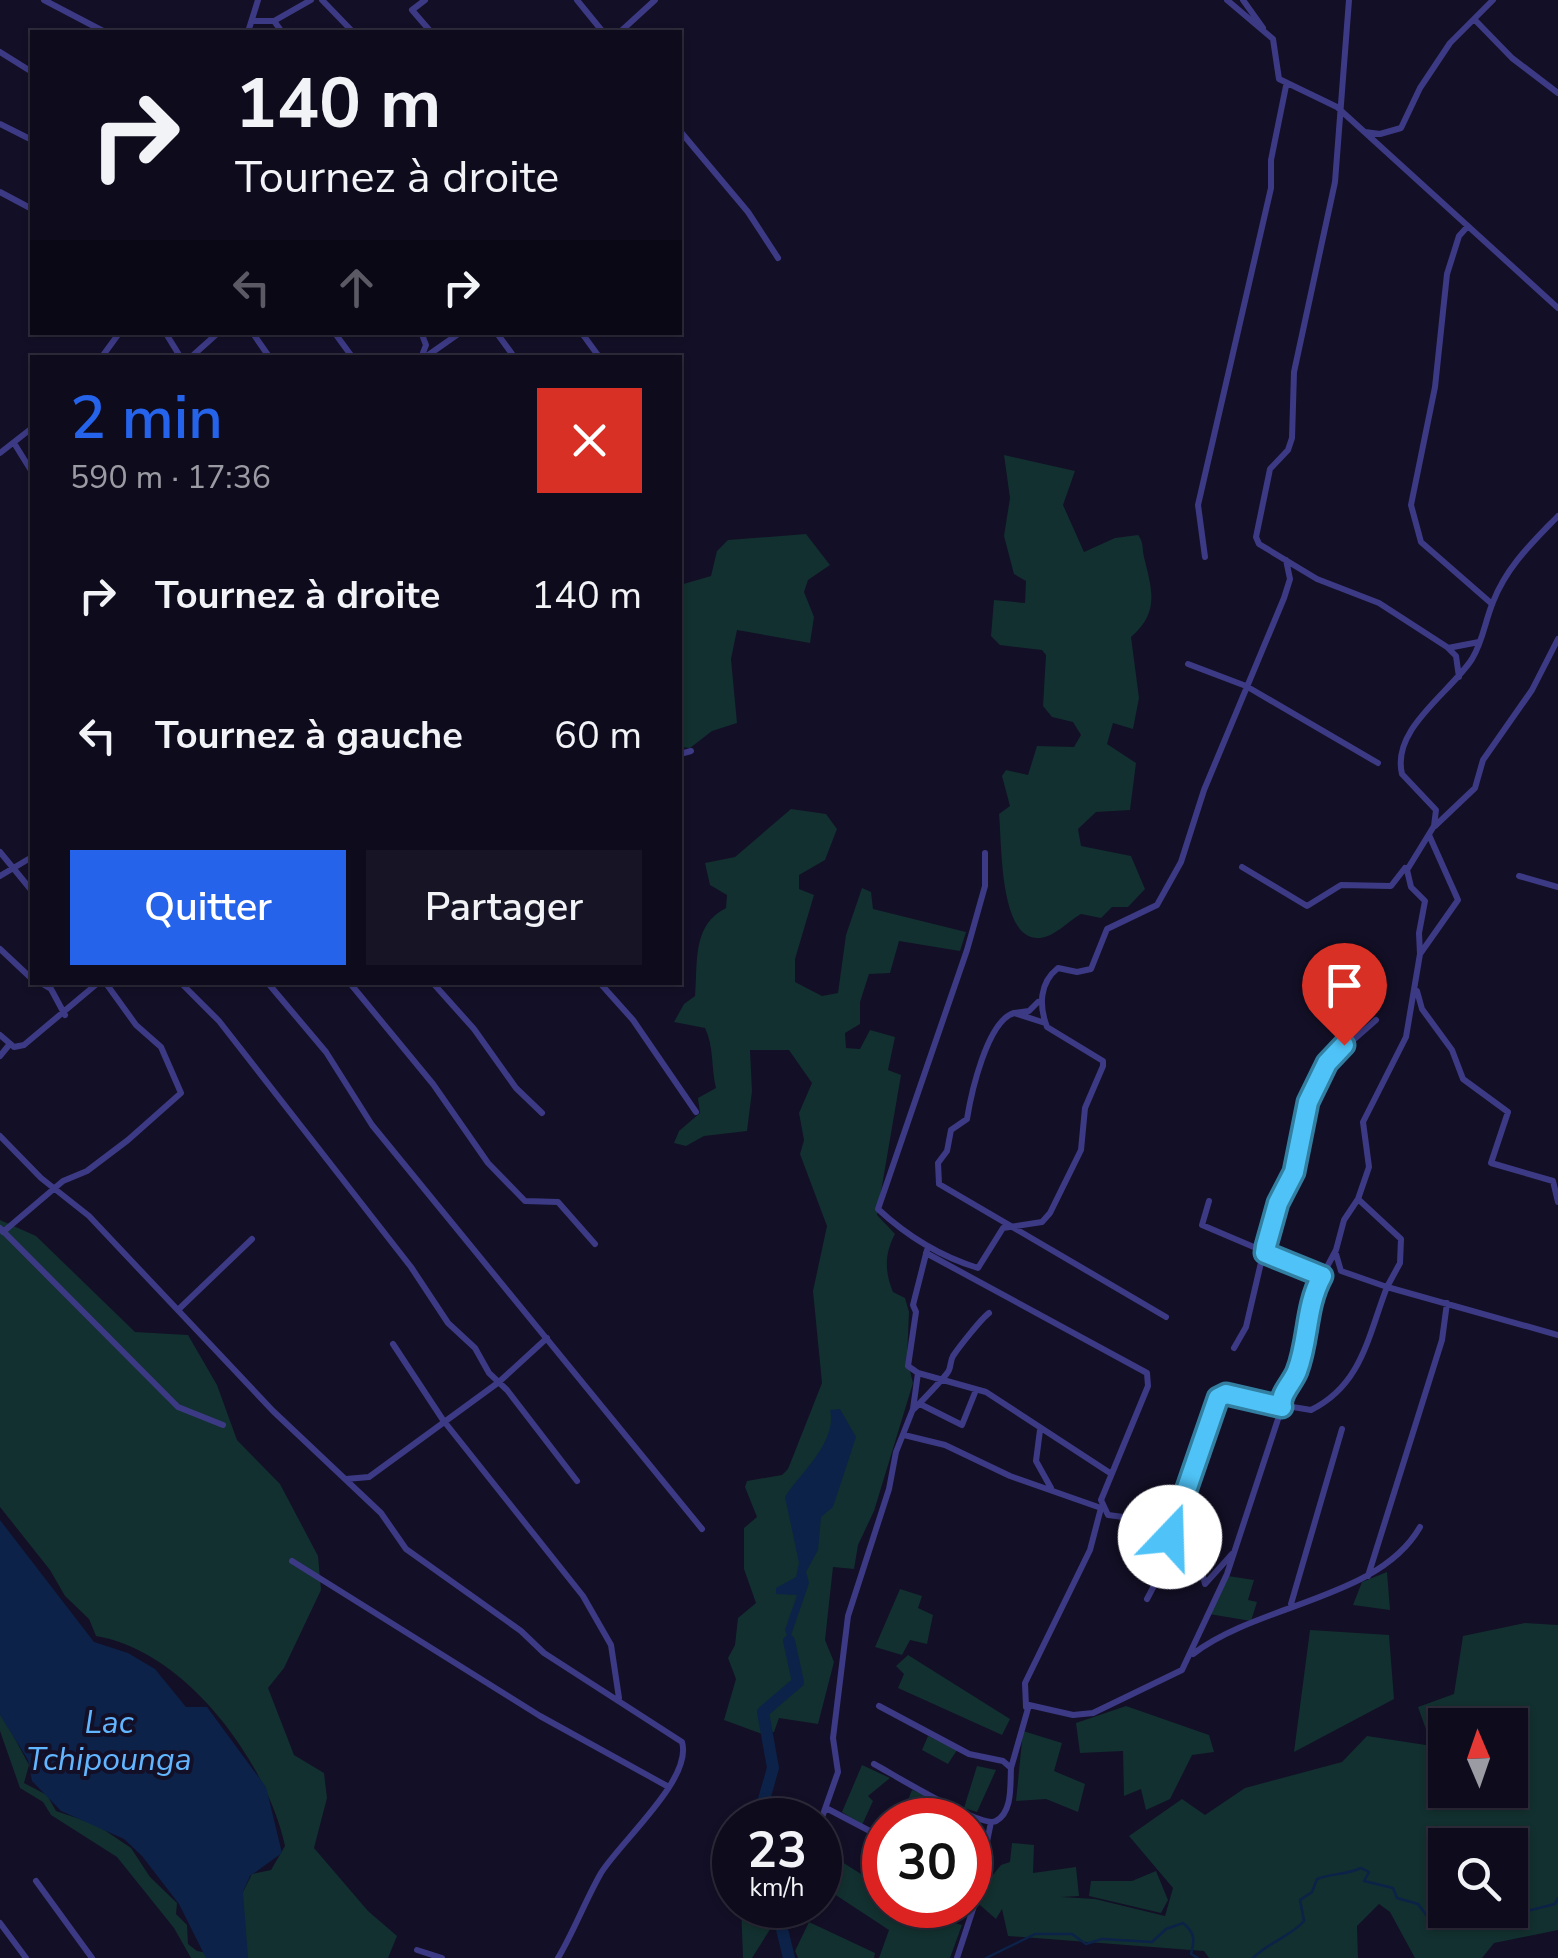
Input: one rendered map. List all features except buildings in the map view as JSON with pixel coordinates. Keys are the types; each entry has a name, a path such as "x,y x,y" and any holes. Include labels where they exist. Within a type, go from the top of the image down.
{"street":[{"path":"44,0 101,30"},
{"path":"249,30 258,0"},
{"path":"252,21 274,21 312,0"},
{"path":"322,0 351,30"},
{"path":"426,0 412,10 430,30"},
{"path":"577,0 600,30"},
{"path":"622,30 656,0"},
{"path":"1227,0 1266,34"},
{"path":"1243,0 1278,49 1279,79 1286,86 1337,106 1558,308"},
{"path":"1350,0 1335,182 1290,396 1292,438 1288,450 1270,468 1256,537 1260,544 1317,579 1379,603 1447,648 1456,656 1459,677"},
{"path":"1364,132 1380,134 1401,128 1427,76 1450,42 1493,0"},
{"path":"1474,20 1512,58 1558,93"},
{"path":"274,21 281,30"},
{"path":"0,52 30,71"},
{"path":"1205,558 1198,505 1271,188 1271,160 1286,86"},
{"path":"0,124 30,139"},
{"path":"682,133 748,212 778,258"},
{"path":"0,192 30,208"},
{"path":"1468,226 1459,236 1447,274 1435,387 1411,505 1421,542 1492,604"},
{"path":"193,355 216,335"},
{"path":"435,355 458,335"},
{"path":"0,453 30,430"},
{"path":"14,443 30,469"},
{"path":"1434,826 1434,805 1402,774 1400,757 1421,718 1459,677 1482,638 1492,604 1526,545 1558,516"},
{"path":"1166,1318 1090,1269 939,1184 936,1177 951,1130 967,1119 979,1067 1002,1019 1029,1011 1055,970 1091,969 1107,928 1157,905 1188,846 1204,790 1288,590 1286,560"},
{"path":"1447,648 1464,648 1482,638"},
{"path":"1242,867 1307,906 1341,885 1391,886 1434,826 1475,788 1487,753 1532,690 1558,639"},
{"path":"1188,664 1246,686 1378,762"},
{"path":"682,753 691,751"},
{"path":"1420,954 1458,900 1429,835"},
{"path":"0,852 30,887"},
{"path":"985,852 985,886 967,950 878,1209 912,1231 926,1251 1147,1373 1148,1386 1110,1473 1090,1550 1025,1683 1026,1708 1010,1768 1009,1802 999,1819 992,1822"},
{"path":"0,876 30,858"},
{"path":"1026,1708 1034,1704 1063,1713 1093,1713 1178,1673 1192,1655 1235,1550 1282,1407 1280,1401 1296,1374 1307,1316 1369,1168 1364,1122 1406,1037 1417,990 1418,933 1425,902 1407,877 1408,862"},
{"path":"1519,876 1558,888"},
{"path":"0,949 30,978"},
{"path":"45,985 66,1015"},
{"path":"0,1035 9,1044 24,1046 99,985"},
{"path":"104,985 136,1024 161,1046 181,1092 94,1167 63,1180 2,1230 178,1406 223,1425"},
{"path":"183,985 219,1021 412,1266 448,1323 462,1334 577,1481"},
{"path":"270,985 326,1052 372,1125 702,1528"},
{"path":"352,985 433,1084 488,1163 525,1201 558,1202 594,1244"},
{"path":"435,985 474,1029 516,1088 542,1113"},
{"path":"603,985 633,1020 696,1112"},
{"path":"1417,990 1422,1009 1452,1050 1463,1079 1508,1112 1492,1162 1553,1181 1558,1202"},
{"path":"926,1251 978,1268 999,1231 1008,1226 1042,1222 1050,1213 1080,1150 1085,1108 1103,1061 1054,1035 1046,1024 1040,999"},
{"path":"1014,1013 1046,1024"},
{"path":"1234,1348 1246,1326 1278,1203 1294,1172 1300,1125 1316,1083 1327,1063 1376,1020"},
{"path":"0,1056 9,1044"},
{"path":"0,1136 54,1190 89,1216 180,1308 274,1411 381,1514 415,1558 521,1630 544,1653 682,1742 681,1761 667,1786 601,1874 558,1958"},
{"path":"1235,1550 1204,1584 1193,1539 1180,1514 1221,1395 1310,1410 1344,1389 1354,1374 1387,1286 1400,1263 1401,1239 1358,1200"},
{"path":"1208,1201 1202,1225 1322,1276"},
{"path":"180,1308 252,1239"},
{"path":"1336,1250 1341,1271 1558,1335"},
{"path":"926,1251 909,1337 908,1366 918,1374 976,1390 1110,1473"},
{"path":"1368,1576 1442,1340 1448,1304"},
{"path":"829,1798 838,1772 833,1738 848,1616 904,1435 916,1406 972,1338 978,1320 989,1313"},
{"path":"344,1479 369,1477 499,1382 547,1338"},
{"path":"393,1344 443,1420 583,1596 611,1645 619,1700"},
{"path":"916,1406 918,1374"},
{"path":"916,1406 962,1426 976,1390"},
{"path":"1291,1605 1342,1429"},
{"path":"1041,1430 1036,1460 1051,1490"},
{"path":"904,1435 945,1445 1102,1508 1108,1515 1140,1518 1184,1501"},
{"path":"1147,1599 1165,1565 1172,1526 1184,1501"},
{"path":"1192,1655 1210,1642 1291,1605 1368,1576 1406,1552 1420,1527"},
{"path":"292,1561 540,1716 667,1786"},
{"path":"879,1706 969,1754 1003,1761 1010,1768"},
{"path":"874,1764 935,1798"},
{"path":"36,1881 92,1958"},
{"path":"0,1923 26,1958"},
{"path":"958,1958 964,1928"},
{"path":"417,1950 442,1958"}],"green space":[{"path":"1004,455 1075,471 1063,505 1084,552 1115,538 1138,535 1151,590 1146,619 1131,637 1139,698 1133,729 1113,723 1107,744 1136,763 1130,810 1096,812 1078,829 1081,846 1131,856 1145,889 1128,907 1112,907 1101,918 1081,914 1040,938 1027,935 1017,925 1005,889 999,814 1010,806 1002,776 1006,770 1028,775 1037,746 1074,747 1081,735 1073,722 1052,717 1043,706 1046,655 1042,650 1000,645 991,636 994,600 1025,603 1026,581 1014,574 1004,536 1010,498"},
{"path":"806,534 830,565 808,580 804,592 814,617 810,643 737,630 731,659 737,723 712,731 690,748 682,747 682,584 711,576 717,551 728,540"},
{"path":"791,809 826,814 837,829 825,860 799,875 799,889 814,895 795,959 795,982 822,996 838,993 846,935 862,888 871,892 873,909 966,932 960,951 899,941 890,973 869,974 860,1002 860,1024 845,1033 846,1048 860,1049 870,1030 895,1037 888,1070 901,1075 877,1215 895,1234 887,1269 893,1292 905,1298 909,1312 907,1359 913,1383 874,1511 858,1545 854,1569 833,1567 825,1640 834,1662 818,1724 779,1718 774,1732 762,1734 724,1720 736,1679 728,1658 735,1645 738,1618 756,1603 744,1569 744,1528 757,1517 745,1487 747,1481 782,1475 788,1469 822,1383 813,1291 827,1226 800,1154 804,1140 799,1113 812,1083 789,1050 750,1050 752,1091 747,1131 704,1136 686,1146 674,1143 679,1131 700,1113 698,1098 716,1088 705,1028 674,1022 684,1004 695,996 702,934 715,915 726,908 727,895 710,885 705,863 735,857"},
{"path":"0,1220 36,1236 135,1332 188,1335 217,1385 237,1440 280,1484 318,1556 321,1590 284,1668 268,1688 294,1755 324,1773 327,1798 314,1848 368,1911 397,1936 388,1958 247,1958 241,1896 252,1874 271,1870 285,1846 261,1780 218,1715 191,1687 161,1663 129,1646 96,1636 89,1619 65,1596 50,1570 0,1507"},
{"path":"1387,1572 1390,1610 1353,1605 1362,1582"},
{"path":"1228,1576 1254,1580 1248,1600 1257,1602 1251,1621 1209,1614"},
{"path":"900,1589 922,1596 918,1608 933,1615 927,1644 910,1640 902,1655 875,1647"},
{"path":"1525,1623 1558,1625 1558,1930 1494,1943 1482,1958 1415,1958 1390,1912 1379,1904 1357,1926 1358,1958 1209,1958 1204,1951 1008,1936 1002,1909 996,1919 992,1916 992,1876 1001,1865 1010,1862 1012,1843 1034,1845 1033,1873 1076,1867 1079,1896 1061,1897 1095,1899 1165,1916 1173,1888 1129,1836 1182,1799 1205,1815 1245,1788 1342,1762 1367,1736 1428,1745 1428,1808 1528,1808 1528,1708 1428,1708 1428,1735 1418,1707 1454,1694 1463,1636"},
{"path":"1310,1630 1389,1635 1394,1699 1294,1752"},
{"path":"908,1655 1010,1719 1002,1735 898,1688 904,1674 896,1666"},
{"path":"1126,1706 1209,1735 1214,1752 1192,1755 1170,1799 1146,1810 1141,1789 1124,1796 1123,1751 1080,1753 1076,1723"},
{"path":"0,1711 29,1765 24,1783 47,1795 56,1811 97,1825 131,1848 150,1877 177,1903 176,1914 187,1925 188,1944 197,1951 214,1954 215,1958 191,1958 174,1928 117,1857 51,1815 43,1802 20,1788 0,1731"},
{"path":"1023,1731 1062,1743 1054,1771 1085,1784 1078,1812 1046,1799 1016,1801"},
{"path":"928,1736 957,1750 948,1764 922,1750"},
{"path":"862,1765 890,1778 870,1798 862,1798 862,1825 842,1812"},
{"path":"977,1766 996,1770 983,1798 967,1798"},
{"path":"912,1790 932,1798 909,1798"},
{"path":"842,1862 862,1875 862,1912 842,1899"},
{"path":"1156,1871 1168,1900 1161,1913 1089,1896 1091,1881 1132,1881"},
{"path":"742,1928 771,1928 752,1958 743,1958"},
{"path":"806,1928 822,1928 875,1953 874,1958 798,1958 795,1951"},
{"path":"886,1928 961,1928 950,1958 879,1958 889,1930"}],"water":[{"path":"840,1409 856,1437 833,1507 821,1517 818,1550 806,1572 809,1583 789,1641 785,1630 797,1595 776,1594 776,1588 796,1577 799,1563 785,1497 823,1446 831,1422 830,1410"},
{"name":"Lac Tchipounga","path":"0,1520 94,1642 128,1653 155,1669 186,1707 207,1707 266,1787 282,1853 250,1876 243,1892 248,1958 206,1958 179,1904 142,1856 124,1839 61,1811 32,1781 28,1760 0,1715"}],"waterway":[{"path":"764,1798 773,1768 763,1712 798,1682 789,1641"},
{"path":"1253,1958 1304,1921 1300,1900 1323,1877 1361,1868 1369,1872 1364,1881 1393,1888 1397,1898 1418,1904 1428,1916"},
{"path":"1528,1911 1555,1904 1558,1898"},
{"path":"986,1958 1035,1934 1072,1934 1086,1944 1102,1939 1152,1942 1166,1929 1183,1923 1193,1937 1191,1954 1198,1958"},
{"path":"782,1928 789,1958"}],"route":[{"path":"1170,1537 1218,1398 1226,1394 1282,1407 1282,1396 1296,1374 1303,1330 1322,1276 1265,1253 1266,1246 1282,1192 1294,1172 1300,1125 1308,1102 1327,1063 1344,1045"}]}
